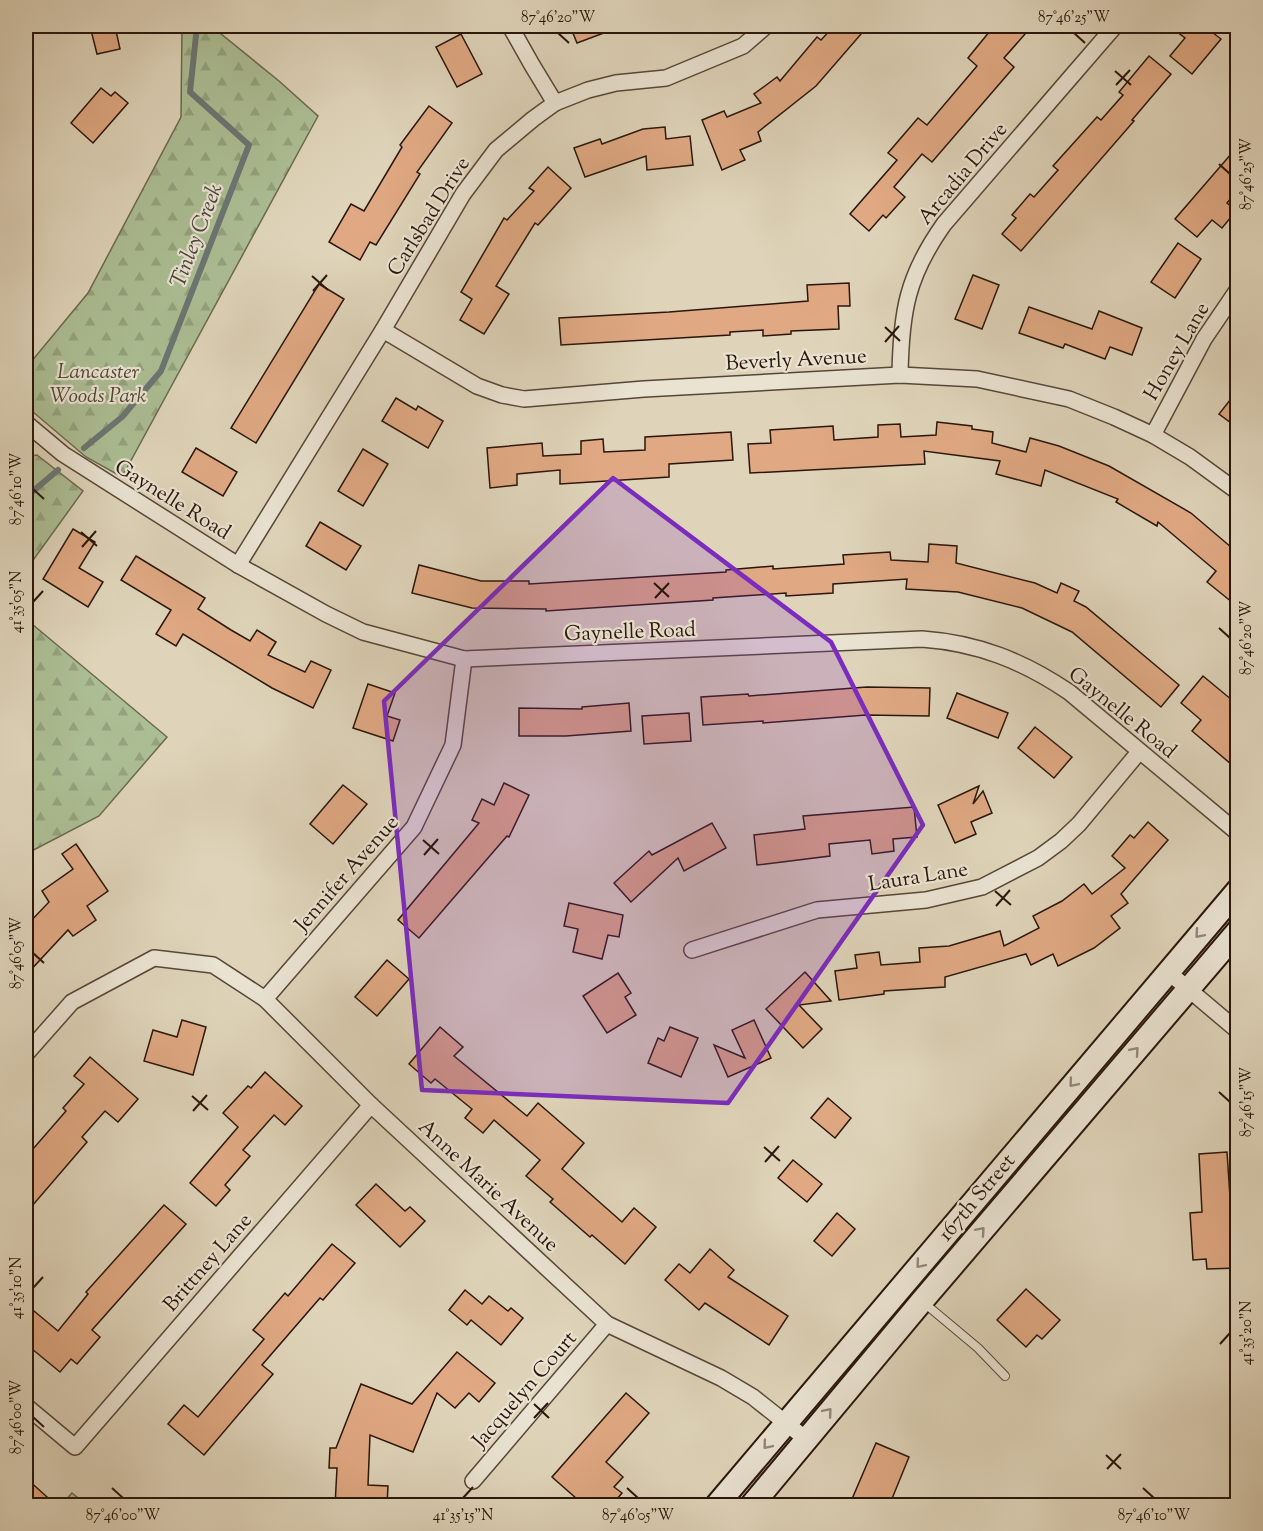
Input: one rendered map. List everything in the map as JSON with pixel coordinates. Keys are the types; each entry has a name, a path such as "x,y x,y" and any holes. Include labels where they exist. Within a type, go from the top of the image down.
{"main road":[{"name":"167th Street","path":"716,1506 1167,971 1238,890"},
{"name":"167th Street","path":"751,1506 922,1301 1238,931"}],"street":[{"path":"510,26 555,104"},
{"name":"Carlsbad Drive","path":"238,565 383,330 451,214 478,172 496,150 555,104 588,90 616,83 666,78 743,46 766,26"},
{"name":"Arcadia Drive","path":"900,375 904,309 918,266 929,245 944,224 1114,26"},
{"name":"Honey Lane","path":"1153,435 1204,339 1238,289"},
{"name":"Beverly Avenue","path":"383,330 477,386 502,395 524,399 644,389 900,375 977,379 1069,399 1153,435 1190,457 1238,492"},
{"name":"Gaynelle Road","path":"26,423 63,454 238,565 326,614 363,632 464,659 910,640 945,641 986,650 1046,676 1069,692 1238,833"},
{"name":"Jennifer Avenue","path":"265,999 414,827 453,744 464,659"},
{"name":"Laura Lane","path":"692,950 817,910 926,900 982,887 1038,858 1061,841 1139,752"},
{"name":"Anne Marie Avenue","path":"26,1054 72,1002 154,958 213,965 265,999 371,1104 607,1324 721,1378 753,1397 806,1439"},
{"path":"1167,971 1238,1031"},
{"name":"Brittney Lane","path":"26,1406 75,1447 371,1104"},
{"name":"Jacquelyn Court","path":"473,1481 607,1324"}],"lane":[{"path":"922,1301 978,1348 1005,1376"}],"highlighted area":[{"path":"613,478 831,642 923,825 728,1103 422,1090 384,701"}],"green space":[{"name":"Lancaster Woods Park","path":"182,26 216,26 215,29 318,116 122,477 86,457 26,406 26,368 88,293 181,117"},
{"path":"37,455 83,491 26,570 26,457"},
{"path":"26,619 167,737 99,816 26,854"},
{"path":"72,1493 87,1505 61,1505"}],"building":[{"path":"90,26 115,26 120,49 97,54"},
{"path":"570,26 620,26 620,27 577,43"},
{"path":"834,26 868,26 816,86 758,132 761,141 740,150 745,160 722,170 702,120 724,111 727,117 761,103 754,94 777,77 780,81 817,37 821,40"},
{"path":"994,26 1032,26 1004,58 1014,67 932,162 922,154 894,187 905,197 886,218 883,215 869,231 850,214 897,160 888,153 918,118 927,125 977,66 968,58"},
{"path":"1169,26 1204,26 1221,39 1192,74 1170,56 1185,38"},
{"path":"461,34 482,74 457,87 436,47"},
{"path":"1149,56 1171,74 1132,120 1134,121 1021,251 1002,234 1016,218 1012,215 1030,194 1034,197 1058,170 1053,166 1097,117 1101,120 1123,95 1119,92"},
{"path":"101,88 111,96 115,92 128,103 93,143 71,123"},
{"path":"429,106 452,123 417,172 420,174 376,245 370,242 360,260 329,242 351,204 364,211 402,147 400,145"},
{"path":"665,127 666,139 690,136 693,165 647,170 646,156 585,177 574,148 600,139 602,144 643,129"},
{"path":"1238,146 1238,190 1227,203 1236,211 1222,228 1212,220 1197,237 1175,219"},
{"path":"548,167 571,188 538,225 535,223 496,286 509,294 484,334 460,320 472,299 461,292 504,218 507,220 534,191 529,188"},
{"path":"1178,243 1201,259 1175,298 1151,282"},
{"path":"973,275 999,285 982,329 955,319"},
{"path":"849,283 850,306 838,306 839,329 791,331 791,334 763,336 763,330 730,332 730,335 561,345 559,318 808,301 807,285"},
{"path":"319,284 344,299 256,443 231,428"},
{"path":"1029,307 1092,329 1099,311 1142,328 1132,355 1110,347 1105,359 1065,344 1063,348 1019,333"},
{"path":"1238,390 1238,428 1219,414"},
{"path":"396,398 416,410 418,406 443,421 428,448 382,421"},
{"path":"937,422 972,426 972,429 993,432 992,443 1026,452 1030,438 1059,446 1109,466 1191,513 1238,553 1238,607 1207,582 1216,571 1158,522 1157,526 1116,502 1118,499 1045,470 1041,486 996,474 1000,461 924,451 925,464 750,473 748,444 771,443 770,430 833,426 834,440 878,437 878,425 900,424 901,437 936,435"},
{"path":"731,432 733,460 669,464 669,477 560,484 560,470 517,474 517,485 490,488 487,448 542,443 543,456 581,454 581,441 603,439 604,452 645,450 645,437"},
{"path":"196,448 237,472 223,496 182,472"},
{"path":"363,449 388,464 363,506 338,491"},
{"path":"320,522 361,546 346,570 306,546"},
{"path":"73,529 95,542 79,568 103,582 88,607 43,579"},
{"path":"929,544 957,546 956,563 1035,583 1057,593 1061,583 1079,591 1074,601 1086,607 1179,685 1161,707 1072,632 1022,608 958,592 906,589 907,579 833,584 833,593 786,596 786,593 546,611 546,609 472,608 412,593 419,565 481,581 529,581 529,584 726,572 726,570 773,566 773,569 844,564 843,555 890,552 891,560 928,562"},
{"path":"136,556 205,598 198,609 231,630 250,641 257,630 276,642 268,655 305,672 311,661 331,670 313,708 272,688 183,634 176,646 156,634 171,610 121,580"},
{"path":"1203,676 1238,705 1238,770 1192,731 1201,720 1181,703"},
{"path":"368,684 395,693 387,716 400,720 393,741 353,728"},
{"path":"867,687 930,688 929,716 866,715 703,725 701,697 748,694 749,696"},
{"path":"957,693 1008,713 998,738 947,718"},
{"path":"629,703 631,731 566,736 519,736 519,708 582,709 582,707"},
{"path":"689,713 691,741 644,744 642,716"},
{"path":"1035,727 1072,757 1054,778 1018,748"},
{"path":"504,783 529,795 509,837 507,836 419,938 398,920 479,823 472,820 482,799 494,805"},
{"path":"343,785 367,804 333,844 310,824"},
{"path":"979,786 973,804 983,791 992,813 971,822 976,834 955,843 938,805"},
{"path":"914,807 917,837 893,839 894,851 872,854 870,840 829,844 830,856 757,865 754,835 805,829 803,816"},
{"path":"1148,822 1168,840 1121,894 1128,903 1111,916 1120,928 1094,948 1058,966 1053,954 1031,965 1026,954 945,977 945,987 884,991 884,994 839,1000 835,971 857,968 855,955 879,952 881,965 920,962 919,948 949,946 1000,931 1004,946 1039,928 1033,916 1062,901 1084,884 1092,894 1125,868 1112,856 1130,835 1134,838"},
{"path":"712,823 726,848 684,871 678,858 631,902 614,883 649,851 652,855"},
{"path":"76,844 108,891 87,906 96,920 73,936 68,930 26,975 26,926 49,902 42,891 73,869 62,854"},
{"path":"569,903 623,915 619,937 608,935 602,959 573,952 578,929 564,926"},
{"path":"387,960 409,979 377,1016 355,997"},
{"path":"805,972 831,1001 799,1005 822,1029 803,1048 766,1009"},
{"path":"618,973 631,993 625,997 636,1015 607,1033 583,996"},
{"path":"182,1020 206,1027 193,1075 144,1061 153,1030 177,1037"},
{"path":"754,1020 771,1058 728,1077 714,1045 745,1058 732,1030"},
{"path":"440,1027 463,1047 454,1056 527,1116 538,1103 584,1143 562,1169 622,1222 634,1208 656,1227 625,1264 550,1202 553,1199 526,1176 540,1160 494,1120 483,1133 465,1118 472,1109 435,1079 431,1083 409,1064"},
{"path":"670,1027 698,1038 681,1077 648,1063 658,1038 664,1041"},
{"path":"90,1057 138,1099 118,1122 105,1111 82,1137 87,1142 26,1213 26,1157 66,1111 63,1108 84,1084 74,1076"},
{"path":"265,1072 302,1106 285,1125 274,1115 243,1150 250,1156 225,1185 230,1190 216,1206 190,1183 238,1127 223,1113 248,1086 251,1088"},
{"path":"828,1098 851,1118 835,1138 811,1118"},
{"path":"1227,1152 1230,1197 1238,1197 1238,1268 1207,1269 1206,1259 1193,1260 1190,1213 1202,1212 1199,1154"},
{"path":"793,1160 822,1184 807,1202 778,1178"},
{"path":"376,1184 405,1211 410,1207 425,1221 400,1247 356,1205"},
{"path":"164,1205 186,1224 92,1330 100,1337 77,1364 71,1359 60,1372 26,1344 26,1321 34,1311 58,1331 88,1294 86,1292"},
{"path":"837,1213 855,1229 832,1256 814,1241"},
{"path":"332,1244 355,1263 323,1300 320,1298 262,1365 273,1374 204,1455 168,1424 184,1405 198,1417 264,1339 253,1330 285,1293 288,1296"},
{"path":"710,1249 734,1270 728,1277 788,1316 769,1345 705,1303 699,1310 665,1280 679,1264 690,1273"},
{"path":"1026,1289 1060,1320 1042,1339 1037,1335 1026,1347 997,1320"},
{"path":"465,1290 482,1304 489,1296 508,1311 511,1308 523,1318 501,1345 471,1320 467,1325 449,1310"},
{"path":"457,1352 495,1383 479,1402 469,1393 455,1408 437,1393 413,1452 370,1435 368,1485 388,1486 387,1506 335,1506 337,1468 329,1468 330,1448 336,1448 361,1384 412,1404"},
{"path":"626,1393 649,1413 606,1462 623,1477 614,1487 622,1493 611,1506 585,1506 552,1477"},
{"path":"876,1443 909,1457 889,1506 849,1506"},
{"path":"26,1478 57,1506 26,1506"}],"waterway":[{"name":"Tinley Creek","path":"84,448 122,417 161,371 249,145 190,92 197,26"},
{"name":"Tinley Creek","path":"26,497 58,470"}]}
